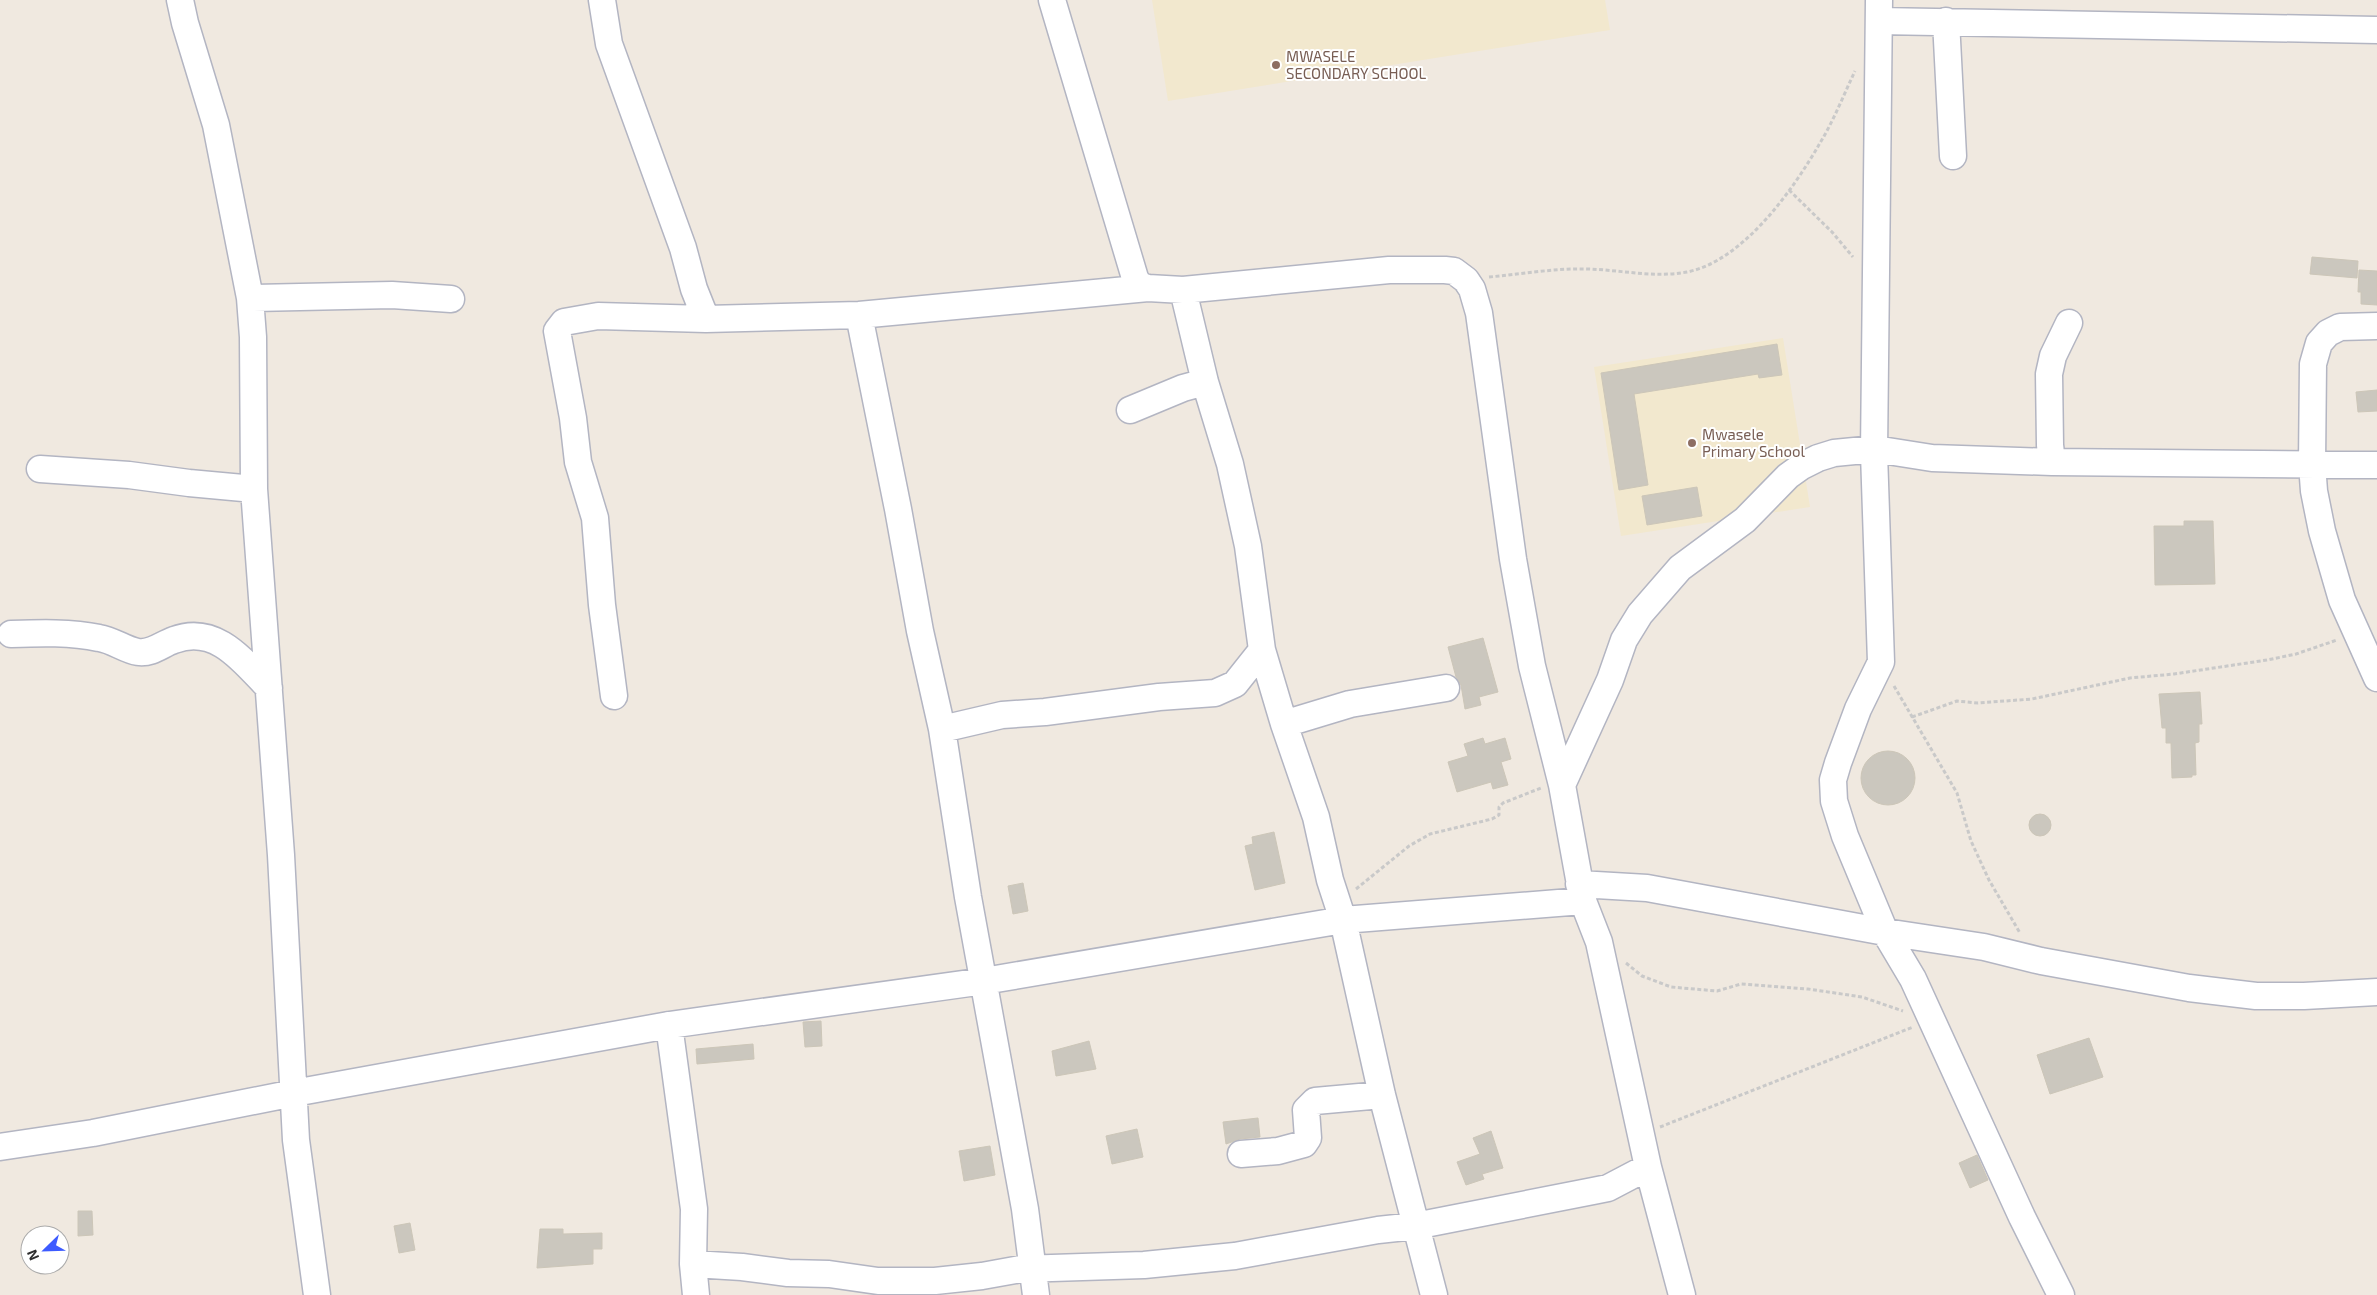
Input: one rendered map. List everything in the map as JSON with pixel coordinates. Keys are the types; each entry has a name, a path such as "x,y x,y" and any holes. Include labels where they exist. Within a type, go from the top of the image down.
{"street":[{"path":"180,0 185,23 216,125 250,298 253,337 254,489 281,856 296,1140 317,1295"},
{"path":"602,0 609,44 630,98 706,319"},
{"path":"1052,0 1135,278 1140,285 1148,288"},
{"path":"2061,1295 2018,1208 1912,979 1885,932 1845,836 1834,802 1833,788 1838,763 1858,709 1881,662 1875,449 1879,10 1933,14 2377,30"},
{"path":"1933,14 1953,156"},
{"path":"614,696 604,623 595,518 578,462 573,418 557,331 564,322 598,316 706,319 859,314 1148,288 1183,290 1390,270 1454,271 1466,280 1472,289 1480,313 1513,560 1532,666 1562,783 1581,892 1599,942 1648,1167 1682,1295"},
{"path":"1183,290 1205,382 1230,464 1248,546 1262,650 1284,724 1316,818 1330,880 1340,911 1382,1095 1434,1295"},
{"path":"250,298 362,295 452,299"},
{"path":"859,314 920,631 942,729 968,897 1005,1109 1025,1208 1036,1295"},
{"path":"2052,462 2050,445 2050,374 2053,356 2068,322"},
{"path":"2377,326 2340,327 2328,333 2319,343 2313,364 2312,464 2314,491 2322,531 2342,600 2377,678"},
{"path":"1130,410 1183,388 1205,382"},
{"path":"1562,783 1610,680 1624,640 1640,614 1680,568 1745,520 1788,476 1802,466 1834,453 1875,449 1932,458 2052,462 2377,465"},
{"path":"40,469 129,475 254,489"},
{"path":"12,634 40,633 100,638 136,652 144,652 182,637 195,635 209,638 229,648 269,688"},
{"path":"942,729 1002,715 1045,712 1159,697 1215,693 1235,684 1262,650"},
{"path":"1284,724 1350,704 1446,688"},
{"path":"0,1147 93,1133 294,1093 669,1025 984,981 1340,911 1581,892 1647,888 1885,932 1984,947 2041,961 2171,985 2256,996 2304,996 2377,992"},
{"path":"669,1025 694,1209 693,1264 696,1295"},
{"path":"1241,1154 1278,1151 1304,1144 1308,1138 1306,1110 1315,1101 1382,1095"},
{"path":"693,1264 888,1281 935,1281 1032,1269 1144,1265 1235,1256 1378,1230 1415,1226 1608,1188 1648,1167"}],"path":[{"path":"1466,280 1588,269 1673,274 1701,268 1721,258 1752,233 1789,190 1821,143 1858,64"},
{"path":"1789,190 1832,232 1853,257 1877,277"},
{"path":"1912,717 1958,701 1978,703 2032,699 2130,678 2267,660 2296,654 2333,641 2358,636"},
{"path":"1881,662 1957,793 1971,841 2012,923 2041,961"},
{"path":"1340,911 1373,877 1410,846 1430,834 1492,819 1499,815 1499,807 1504,803 1562,783"},
{"path":"1599,942 1642,976 1671,987 1717,991 1740,984 1808,989 1862,997 1930,1020"},
{"path":"1641,1134 1930,1020"}],"shaded area":[{"name":"MWASELE SECONDARY SCHOOL","path":"1152,0 1605,0 1610,30 1168,101"},
{"path":"1783,338 1810,507 1621,536 1594,367"}],"building":[{"path":"2312,257 2358,261 2357,278 2310,274"},
{"path":"2359,270 2377,271 2377,305 2361,304 2361,292 2358,292"},
{"path":"1777,344 1782,375 1759,378 1758,374 1634,394 1648,485 1619,490 1601,373"},
{"path":"2377,390 2377,411 2358,412 2356,392"},
{"path":"1697,487 1702,516 1647,525 1642,496"},
{"path":"2184,521 2213,521 2215,584 2155,585 2154,526 2184,526"},
{"path":"1483,638 1498,692 1479,697 1481,705 1465,709 1461,685 1456,677 1448,647"},
{"path":"2200,692 2202,724 2199,724 2199,742 2195,743 2196,775 2172,778 2171,743 2166,743 2166,728 2162,728 2159,694"},
{"path":"1483,738 1485,744 1505,738 1511,759 1501,762 1508,785 1493,789 1491,782 1457,792 1448,762 1468,756 1464,744"},
{"path":"1883,751 1893,751 1903,755 1911,763 1915,778 1911,793 1903,801 1893,805 1883,805 1873,801 1865,793 1861,783 1861,773 1865,763 1873,755"},
{"path":"2040,814 2048,817 2051,825 2048,833 2040,836 2032,833 2029,825 2032,817"},
{"path":"1274,832 1285,883 1255,890 1245,846 1253,844 1252,837"},
{"path":"1023,883 1028,911 1013,914 1008,886"},
{"path":"821,1021 822,1046 805,1047 803,1022"},
{"path":"2089,1038 2103,1077 2050,1094 2037,1055"},
{"path":"1089,1041 1096,1069 1056,1076 1052,1051"},
{"path":"753,1044 754,1059 697,1064 696,1049"},
{"path":"1258,1118 1260,1137 1240,1139 1226,1144 1223,1122"},
{"path":"1137,1129 1143,1157 1112,1164 1106,1136"},
{"path":"1491,1131 1503,1168 1482,1174 1484,1179 1466,1185 1457,1162 1480,1154 1473,1138"},
{"path":"990,1146 995,1175 964,1181 959,1151"},
{"path":"1977,1155 1988,1180 1970,1188 1959,1163"},
{"path":"78,1211 92,1211 93,1235 78,1236"},
{"path":"410,1223 415,1250 399,1253 394,1226"},
{"path":"540,1229 563,1229 563,1234 602,1233 602,1249 593,1249 593,1264 537,1268"}],"place":[{"name":"MWASELE SECONDARY SCHOOL","path":"1276,65"},
{"name":"Mwasele Primary School","path":"1692,443"}]}
